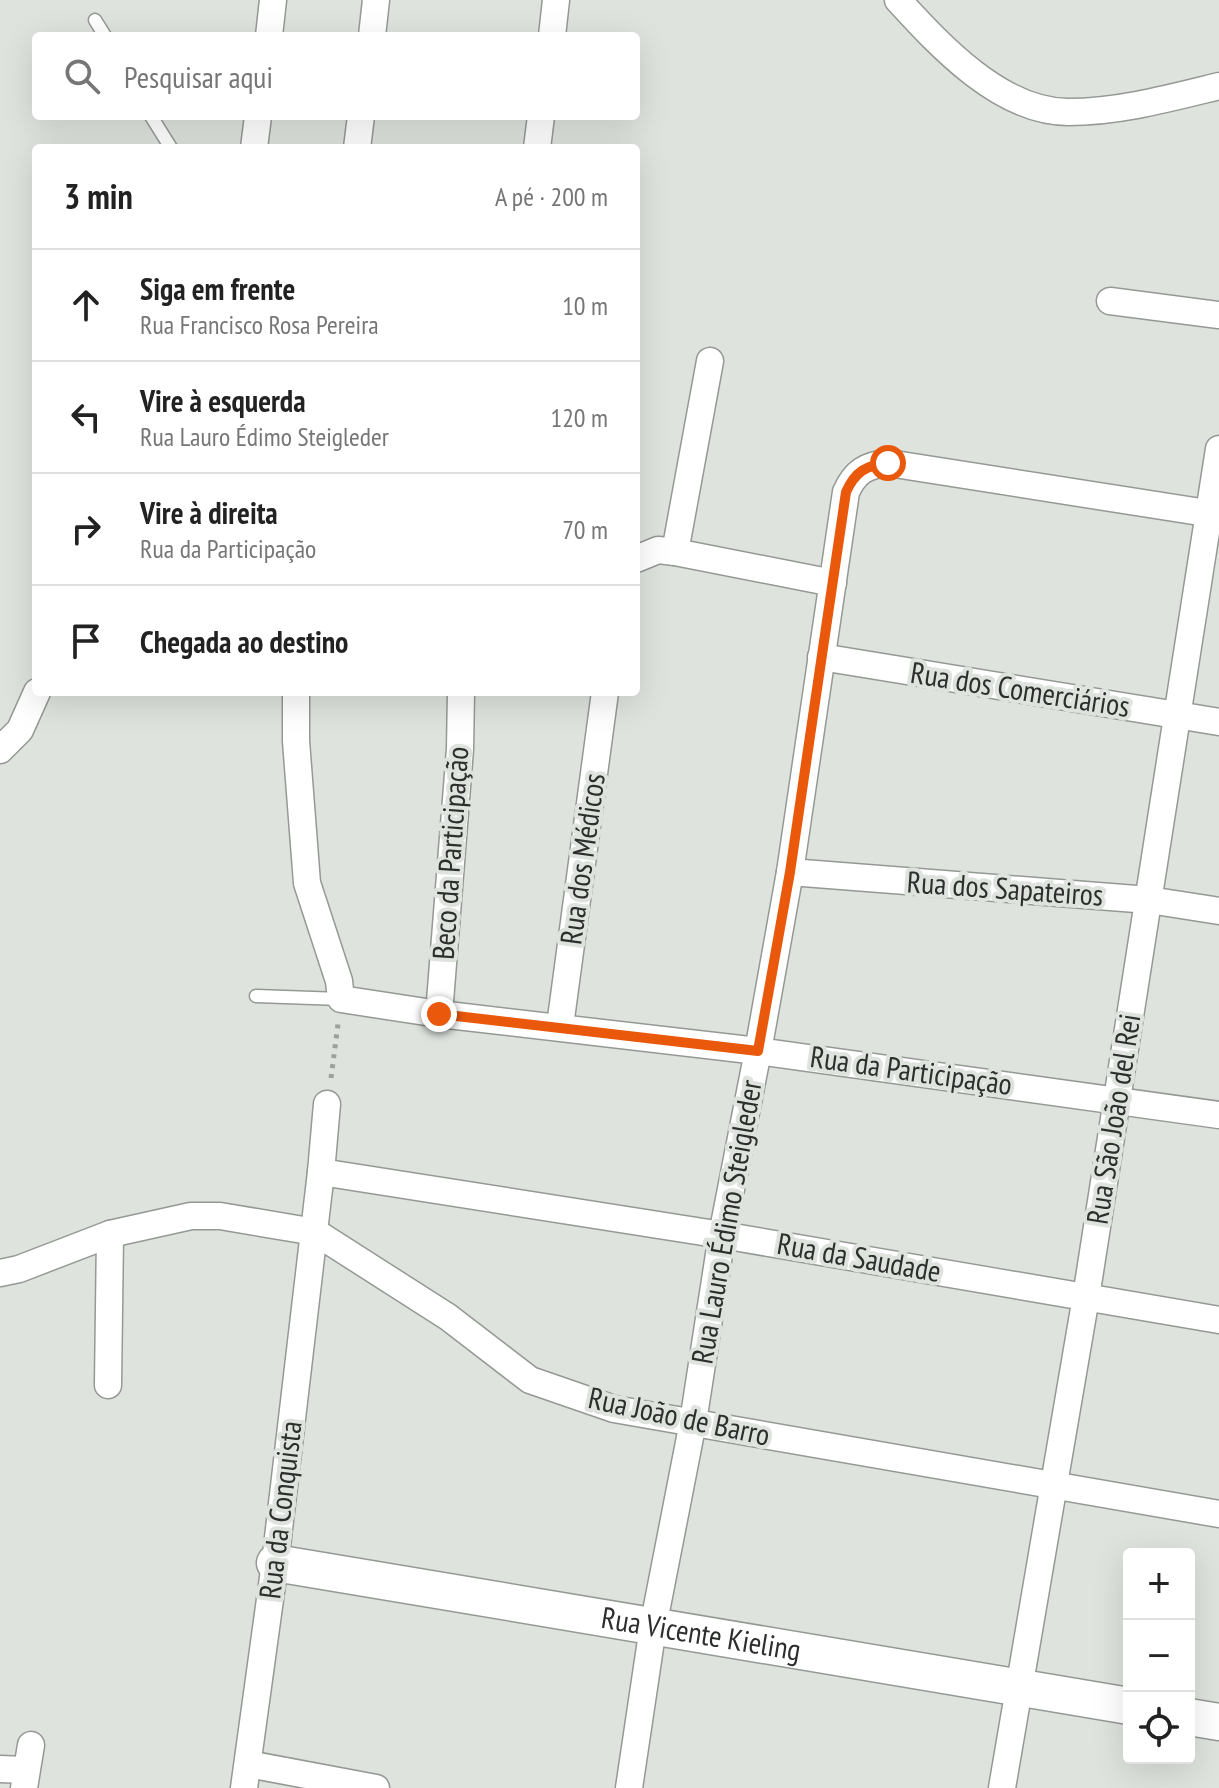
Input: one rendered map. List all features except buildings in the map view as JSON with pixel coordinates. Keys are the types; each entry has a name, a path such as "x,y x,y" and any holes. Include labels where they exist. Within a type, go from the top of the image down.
{"street":[{"path":"269,32 273,0"},
{"path":"372,32 376,0"},
{"path":"552,32 556,0"},
{"path":"898,0 936,42 972,72 1023,103 1065,112 1106,109 1219,86"},
{"path":"254,144 258,120"},
{"path":"358,144 360,120"},
{"path":"538,144 540,120"},
{"path":"1110,301 1219,315"},
{"path":"675,552 710,361"},
{"name":"Rua São João del Rei","path":"1002,1788 1086,1297 1177,715 1213,515 1219,449"},
{"name":"Rua Lauro Édimo Steigleder","path":"629,1788 653,1627 693,1422 722,1235 790,872 846,492 861,470 873,464 888,463 1213,515"},
{"path":"640,557 658,550 675,552 833,583"},
{"name":"Rua dos Comerciários","path":"821,657 1219,722"},
{"path":"0,750 20,730 35,696"},
{"path":"296,696 296,741 307,883 339,981 341,999"},
{"name":"Beco da Participação","path":"439,1014 460,749 461,696"},
{"name":"Rua dos Médicos","path":"560,1026 604,696"},
{"name":"Rua dos Sapateiros","path":"790,872 1149,900 1219,911"},
{"name":"Rua da Participação","path":"341,999 439,1014 758,1051 1219,1115"},
{"path":"315,1232 327,1104"},
{"name":"Rua da Saudade","path":"321,1172 722,1235 1219,1320"},
{"name":"Rua João de Barro","path":"0,1273 110,1234 191,1216 220,1216 315,1232 448,1317 530,1380 614,1409 1054,1488 1219,1514"},
{"name":"Rua da Conquista","path":"246,1776 315,1232"},
{"path":"108,1385 110,1234"},
{"name":"Rua Vicente Kieling","path":"275,1563 1123,1705"},
{"path":"1195,1718 1219,1722"},
{"path":"246,1776 376,1788"}],"lane":[{"path":"95,20 102,32"},
{"path":"154,120 168,144"},
{"path":"256,996 341,999"}],"path":[{"path":"327,1104 341,999"}],"route":[{"path":"439,1014 758,1051 790,872 846,492 861,470 873,464 888,463"}]}
